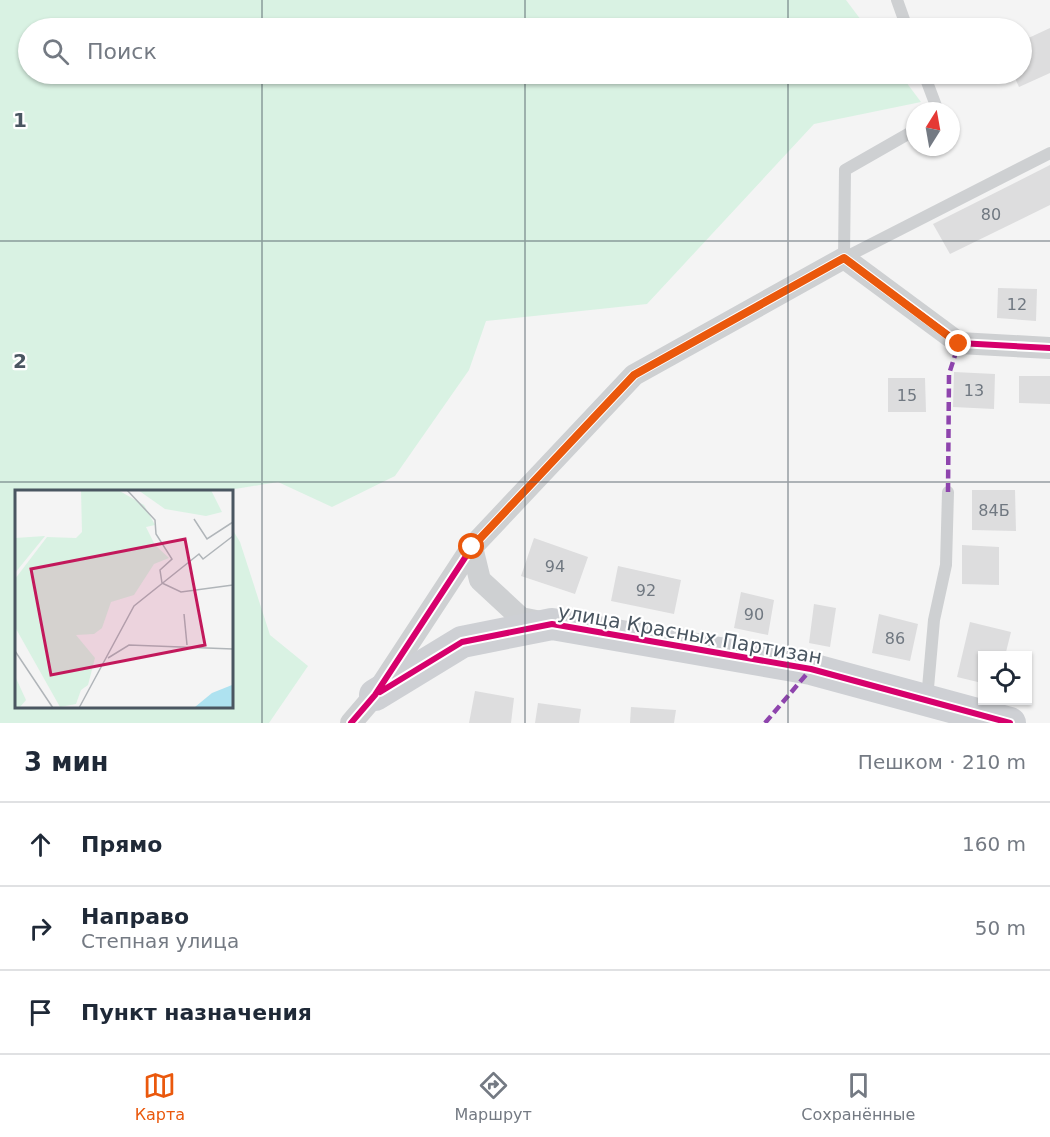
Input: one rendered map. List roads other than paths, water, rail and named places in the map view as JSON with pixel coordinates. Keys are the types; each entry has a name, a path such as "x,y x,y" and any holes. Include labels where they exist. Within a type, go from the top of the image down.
{"street":[{"path":"351,723 375,695 472,547 634,375 844,258 959,344 1050,348"},
{"path":"472,547 480,580 521,618 552,624"},
{"name":"улица Красных Партизан","path":"375,695 462,642 552,624 811,669 1010,723"}],"lane":[{"path":"897,0 903,18"},
{"path":"928,84 935,102"},
{"path":"906,135 845,170 844,258 1050,153"},
{"path":"927,701 934,620 946,565 948,492"}]}
